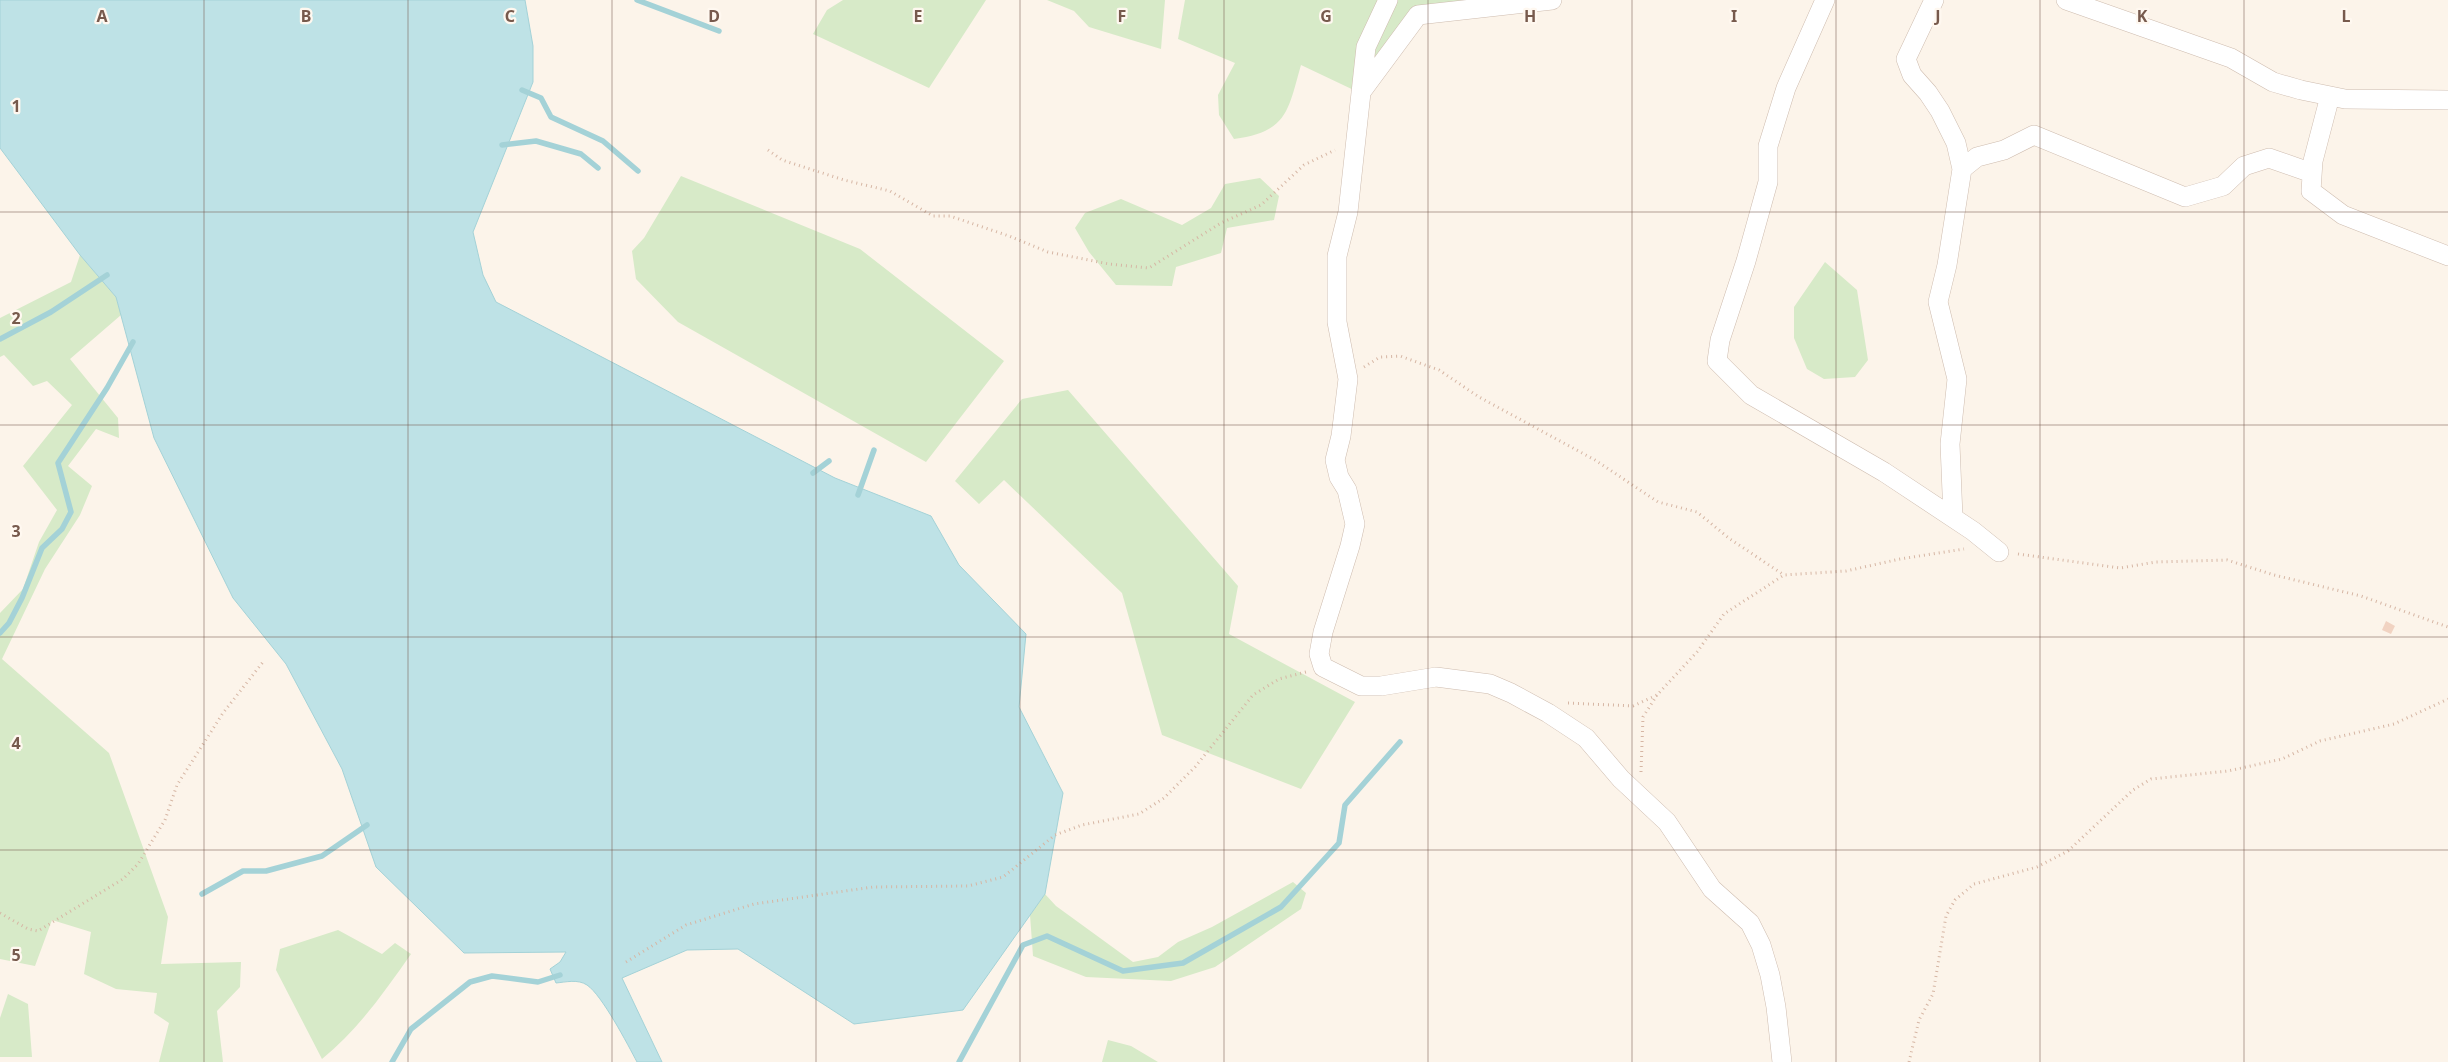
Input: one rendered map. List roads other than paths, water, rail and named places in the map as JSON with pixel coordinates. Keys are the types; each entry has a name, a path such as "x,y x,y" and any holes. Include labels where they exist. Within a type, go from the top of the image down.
{"street":[{"path":"1388,0 1366,47 1348,212 1337,256 1337,322 1348,379 1341,436 1335,460 1339,476 1347,490 1355,524 1323,632 1319,654 1323,667 1361,686 1381,686 1436,677 1490,684 1512,692 1586,738 1621,779 1667,822 1712,889 1750,923 1761,945 1770,975 1776,1007 1782,1062"},
{"path":"1360,93 1418,15 1552,0"},
{"path":"1824,0 1786,88 1768,146 1768,182 1746,261 1720,340 1717,362 1751,395 1884,472 1953,517 1998,552"},
{"path":"1934,0 1906,59 1912,75 1928,93 1948,127 1956,143 1962,169 1947,265 1938,302 1957,379 1950,444 1953,517"},
{"path":"2066,0 2231,58 2273,82 2345,99 2448,100"},
{"path":"2330,96 2313,161 2311,191 2343,215 2448,256"},
{"path":"1962,169 1977,157 2004,150 2034,135 2185,197 2223,186 2244,166 2269,158 2312,172"}],"water":[{"path":"0,0 525,0 533,46 533,82 473,232 483,275 496,302 835,478 931,516 959,565 1026,634 1019,707 1063,793 1045,894 963,1010 854,1024 738,949 687,950 622,978 662,1062 637,1062 614,1021 593,990 580,982 556,983 550,969 560,962 566,952 464,953 376,867 342,769 286,664 233,598 154,438 116,297 80,255 0,148"}],"waterway":[{"path":"637,0 719,31"},
{"path":"522,90 541,98 551,117 603,141 638,171"},
{"path":"502,145 536,141 581,154 598,168"},
{"path":"0,339 51,312 107,275"},
{"path":"0,633 9,623 22,598 42,548 62,529 71,512 58,463 107,388 133,342"},
{"path":"858,495 874,450"},
{"path":"813,473 829,461"},
{"path":"959,1062 1023,945 1047,936 1123,971 1183,963 1281,907 1339,843 1345,805 1400,742"},
{"path":"202,894 243,871 266,871 322,856 367,825"},
{"path":"392,1062 411,1029 470,982 492,976 538,982 560,975"}]}
